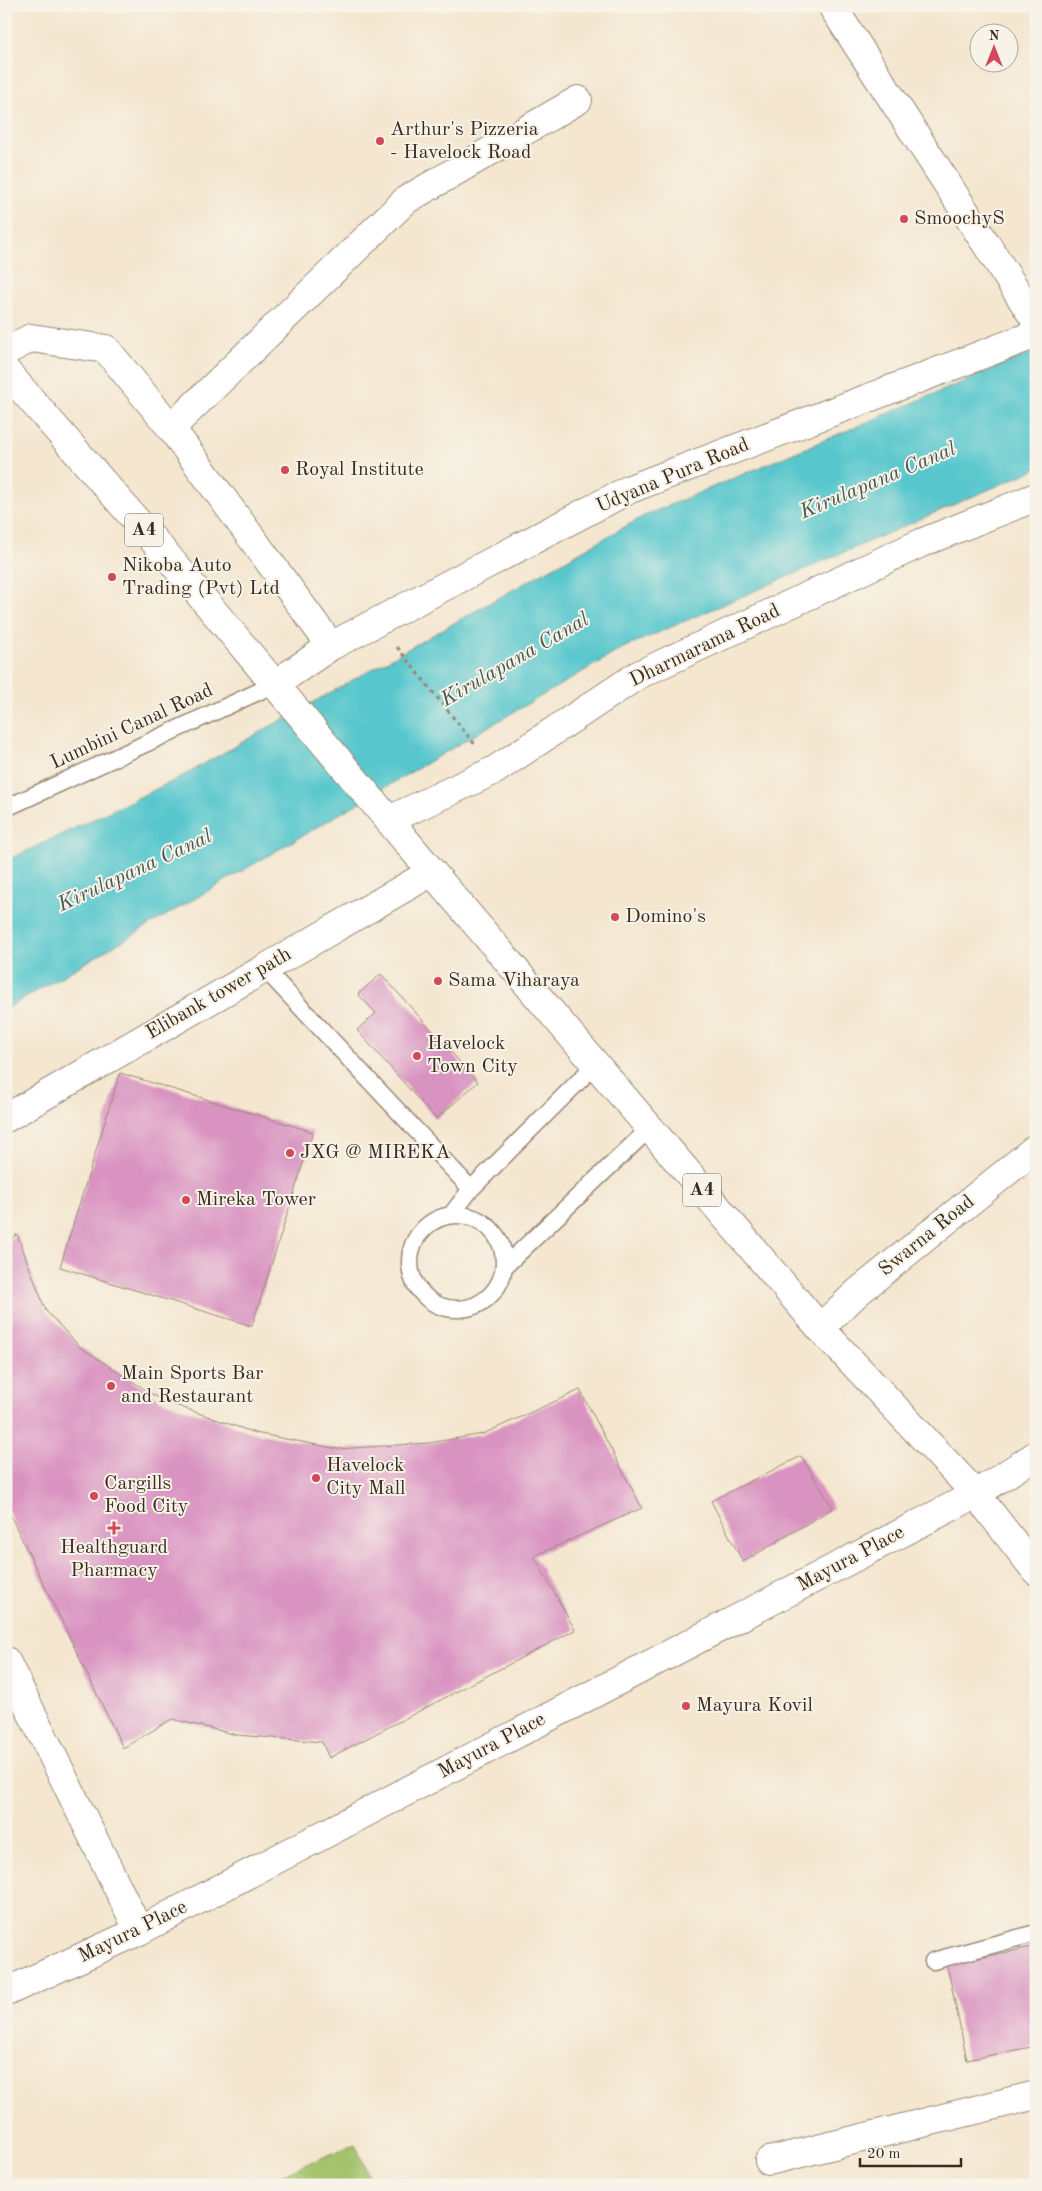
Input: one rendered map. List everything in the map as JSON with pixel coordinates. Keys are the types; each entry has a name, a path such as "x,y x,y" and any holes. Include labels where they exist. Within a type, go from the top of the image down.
{"main road":[{"path":"832,6 1036,321"},
{"path":"171,428 406,200 578,100"},
{"name":"Udyana Pura Road","path":"277,687 331,646 630,489 1036,334"},
{"path":"6,351 31,338 106,349 171,428 331,646"},
{"name":"A4","path":"6,371 169,558 432,872 820,1328 976,1494 1036,1571"},
{"name":"Dharmarama Road","path":"382,811 495,770 638,676 921,543 1036,497"},
{"name":"Elibank tower path","path":"6,1118 432,872"},
{"name":"Swarna Road","path":"820,1328 858,1292 1036,1148"},
{"name":"Mayura Place","path":"6,1992 139,1931 976,1494 1036,1455"},
{"path":"6,1661 139,1931"},
{"path":"770,2161 1036,2095"}],"lane":[{"name":"Lumbini Canal Road","path":"6,808 277,687"},
{"path":"264,968 471,1189"},
{"path":"451,1215 471,1189 595,1064"},
{"path":"504,1267 501,1244 493,1230 481,1221 467,1215 451,1215 437,1219 424,1228 415,1240 410,1255 411,1271 416,1285 427,1297 440,1306 455,1309 471,1307 485,1300 496,1289 504,1267 650,1128"},
{"path":"932,1961 1036,1933"}],"path":[{"path":"397,646 482,753"}],"green space":[{"path":"355,2144 373,2185 256,2185"}],"water":[{"name":"Kirulapana Canal","path":"1036,351 1036,469 625,647 6,1009 6,861 177,779 644,516"}],"building":[{"name":"Havelock Town City","path":"381,974 478,1082 436,1119 357,1030 376,1013 358,994"},
{"name":"Mireka Tower","path":"120,1073 313,1132 252,1326 60,1267"},
{"name":"Havelock City Mall","path":"17,1234 46,1311 80,1347 161,1400 255,1433 338,1449 429,1443 483,1434 580,1390 642,1508 534,1556 575,1630 329,1758 322,1742 237,1735 172,1719 123,1748 6,1506 6,1244"},
{"path":"801,1456 833,1508 743,1562 711,1501"},
{"path":"1036,1946 1036,2046 967,2060 947,1965"}],"place":[{"name":"Arthur's Pizzeria - Havelock Road","path":"380,141"},
{"name":"SmoochyS","path":"904,219"},
{"name":"Royal Institute","path":"285,470"},
{"name":"Nikoba Auto Trading (Pvt) Ltd","path":"112,577"},
{"name":"Domino's","path":"615,917"},
{"name":"Sama Viharaya","path":"438,981"},
{"name":"Havelock Town City","path":"417,1056"},
{"name":"JXG @ MIREKA","path":"290,1153"},
{"name":"Mireka Tower","path":"186,1200"},
{"name":"Main Sports Bar and Restaurant","path":"111,1386"},
{"name":"Havelock City Mall","path":"316,1478"},
{"name":"Cargills Food City","path":"94,1496"},
{"name":"Healthguard Pharmacy","path":"114,1528"},
{"name":"Mayura Kovil","path":"686,1706"}]}
